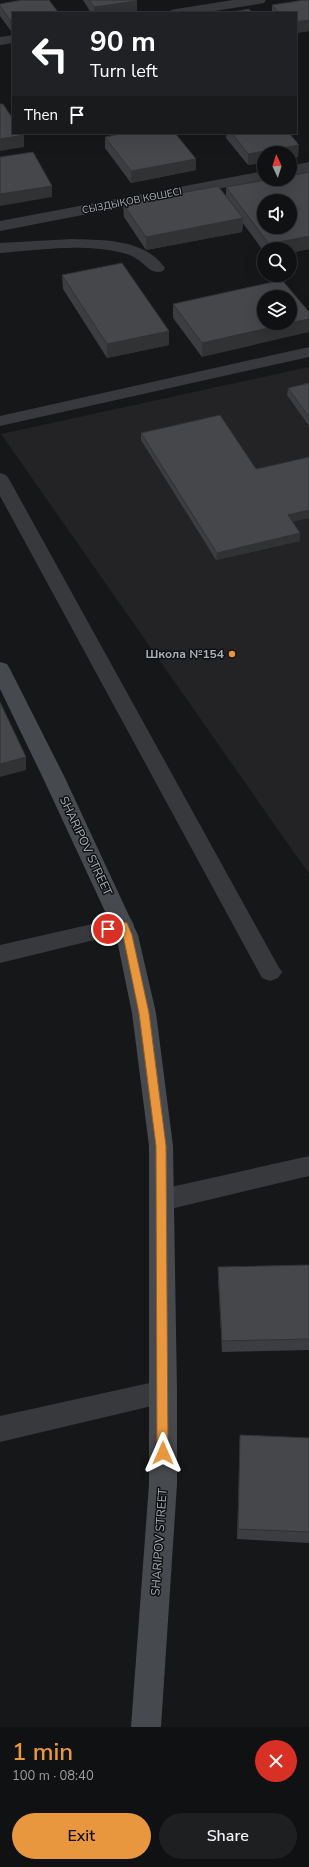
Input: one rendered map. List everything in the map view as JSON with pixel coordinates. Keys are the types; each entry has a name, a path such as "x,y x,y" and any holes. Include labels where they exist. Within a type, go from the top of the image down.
{"street":[{"path":"182,12 259,0"},
{"path":"0,41 12,39"},
{"path":"297,170 309,167"},
{"name":"СЫЗДЫҚОВ КӨШЕСІ","path":"0,226 257,177"},
{"path":"0,248 73,245 114,246 141,254 157,268"},
{"path":"0,421 309,352"},
{"path":"0,479 270,972"},
{"name":"SHARIPOV STREET","path":"2,679 54,778 123,925 127,935 144,1013 161,1146 163,1392 163,1484 146,1727"},
{"path":"0,954 123,925"},
{"path":"162,1200 309,1166"},
{"path":"0,1429 163,1392"}],"shaded area":[{"name":"Школа №154","path":"309,367 309,874 1,434"}],"building":[{"path":"22,0 49,0 58,12 12,12 12,19 10,20 0,4"},
{"path":"89,0 136,0 137,1 94,7"},
{"path":"309,0 309,20 297,22 297,12 278,12 272,5"},
{"path":"249,9 251,12 232,12"},
{"path":"0,104 3,104 12,118 12,134 24,135 0,139"},
{"path":"120,134 176,134 196,159 131,171 105,137"},
{"path":"233,134 290,134 299,145 257,146 257,152 248,154"},
{"path":"33,152 52,186 0,194 0,157"},
{"path":"309,172 309,236 279,242 267,242 261,234 297,234 297,194 257,194 257,228 226,187 257,182 257,186 297,186 297,175"},
{"path":"218,186 243,218 146,237 123,204"},
{"path":"122,263 169,331 107,344 62,275"},
{"path":"273,282 284,282 290,290 257,290 257,330 260,330 202,343 173,304"},
{"path":"297,298 309,312 309,319 297,322"},
{"path":"309,383 309,417 288,388"},
{"path":"220,415 256,469 309,457 309,510 288,515 300,533 217,553 141,433"},
{"path":"0,702 26,757 0,764"},
{"path":"309,1265 309,1339 222,1341 218,1267"},
{"path":"240,1435 309,1438 309,1532 238,1529"}],"place":[{"name":"Школа №154","path":"232,654"}],"route":[{"path":"108,929 123,925 127,935 144,1013 161,1146 163,1453"}]}
